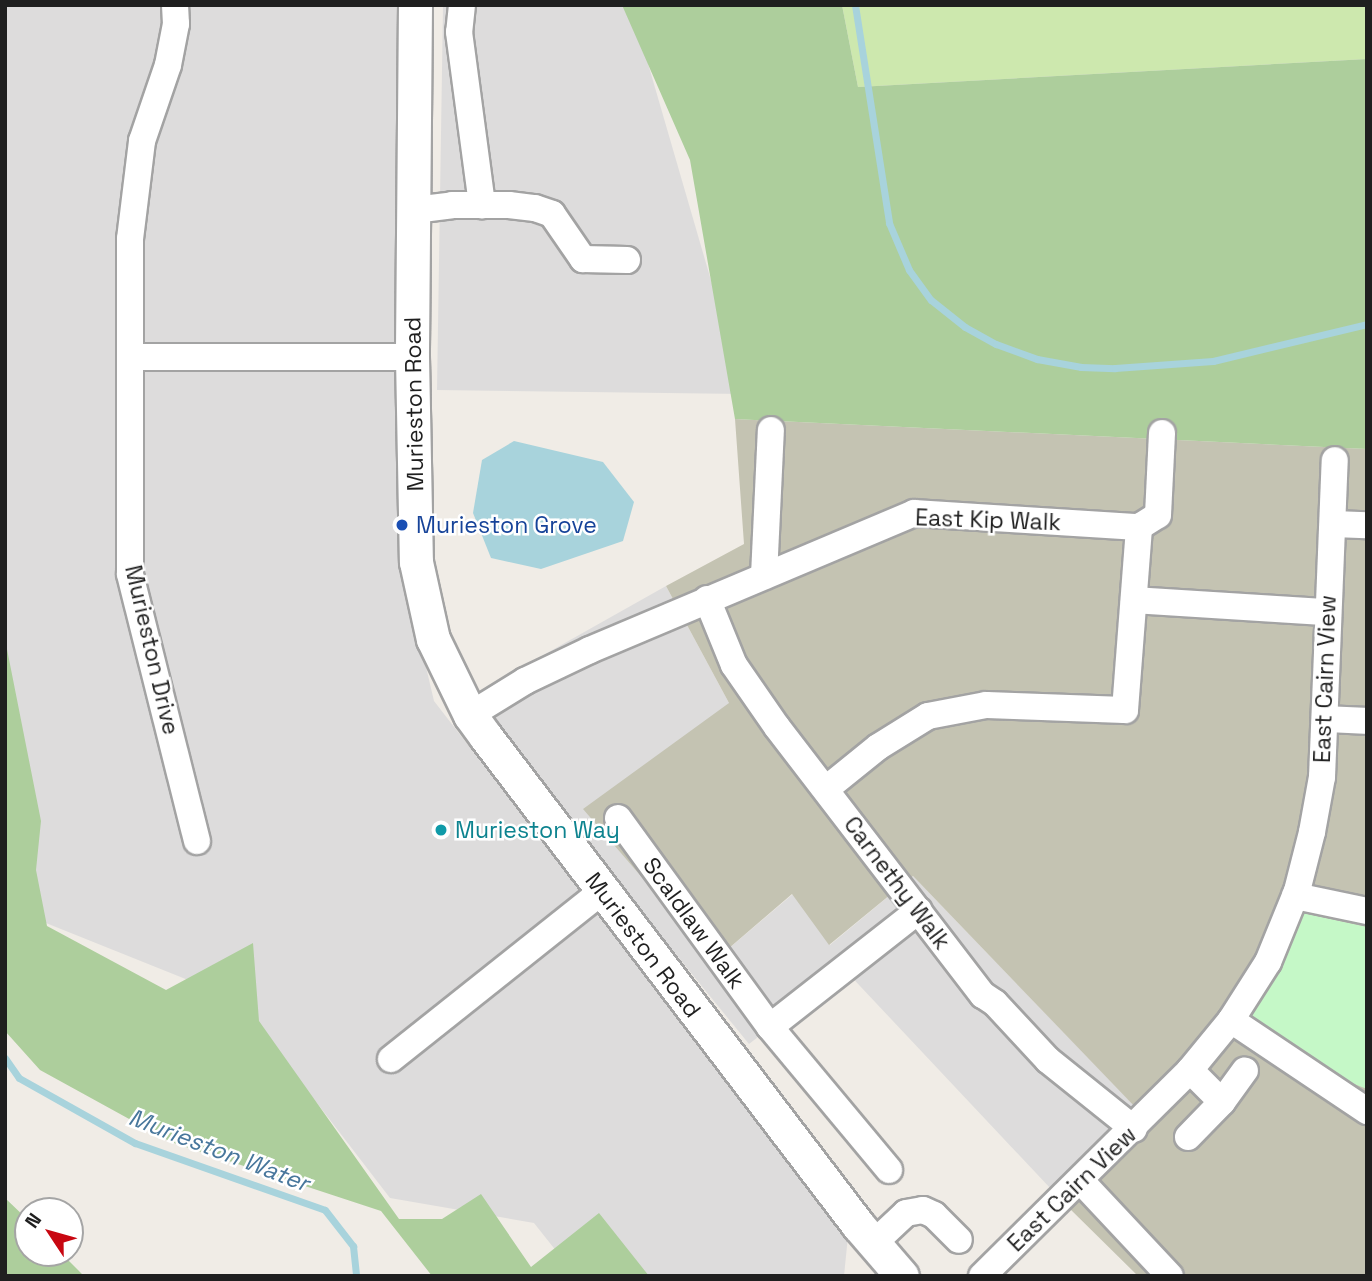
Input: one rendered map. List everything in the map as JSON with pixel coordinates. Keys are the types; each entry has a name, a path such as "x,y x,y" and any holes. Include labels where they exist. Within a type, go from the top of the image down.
{"street":[{"name":"Murieston Drive","path":"175,5 176,24 167,65 142,141 130,239 130,574 203,812 197,841"},
{"name":"Murieston Road","path":"415,5 412,357 416,562 433,639 470,715 873,1244 902,1276"},
{"path":"462,5 459,32 482,205"},
{"path":"414,210 509,205 552,214 583,259 626,260"},
{"path":"130,357 412,357"},
{"path":"764,576 771,429"},
{"path":"826,789 878,747 928,716 986,705 1125,710 1139,527 1158,515 1162,433"},
{"name":"East Cairn View","path":"982,1276 1134,1129 1190,1070 1231,1020 1268,961 1295,896 1322,777 1335,460"},
{"name":"East Kip Walk","path":"470,715 536,676 707,599 914,513 1139,527"},
{"path":"1333,524 1367,526"},
{"name":"Carnethy Walk","path":"707,599 734,665 983,995 995,1003 1048,1060 1134,1129"},
{"path":"1134,600 1327,612"},
{"path":"1325,719 1367,721"},
{"name":"Scaldlaw Walk","path":"618,818 771,1027 889,1170"},
{"path":"409,1054 602,891"},
{"path":"1295,896 1367,911"},
{"path":"771,1027 919,910"},
{"path":"1231,1020 1367,1111"},
{"path":"1190,1070 1222,1102"},
{"path":"1188,1137 1222,1102 1245,1070"},
{"path":"1081,1181 1170,1276"},
{"path":"873,1244 906,1213 923,1210 934,1215 960,1240"}],"shaded area":[{"path":"5,5 399,5 398,548 434,701 557,860 850,1216 844,1276 576,1276 534,1223 390,1198 257,1025 198,984 31,917 5,695"},
{"path":"443,5 631,5 744,394 437,390"},
{"path":"735,419 1367,449 1367,1276 1138,1276 1067,1206 1137,1109 913,876 829,945 792,894 714,961 583,809 729,703 666,586 744,544"},
{"path":"666,586 729,703 714,961 793,894 830,945 913,876 1151,1123 1067,1206 844,969 749,1044 467,698"}],"green space":[{"path":"622,5 842,5 858,87 1367,59 1367,449 735,419 690,160"},
{"path":"842,5 1367,5 1367,59 858,87"},
{"path":"5,639 41,821 36,870 47,926 166,990 253,943 259,1021 399,1219 442,1219 481,1194 531,1267 599,1213 649,1276 432,1276 381,1211 171,1142 40,1070 5,1031"},
{"path":"1298,912 1367,927 1367,1089 1323,1072 1243,1020"},
{"path":"5,1198 14,1207 14,1267 75,1267 84,1276 5,1276"}],"water":[{"path":"514,441 603,462 634,502 623,541 541,569 491,558 473,513 482,460"}],"waterway":[{"path":"855,5 889,223 909,270 931,300 965,327 996,344 1037,359 1081,367 1115,368 1213,361 1367,324"},
{"name":"Murieston Water","path":"5,1058 19,1078 135,1143 325,1210 353,1246 356,1276"}],"place":[{"name":"Murieston Grove","path":"402,525"},
{"name":"Murieston Way","path":"441,830"}]}
